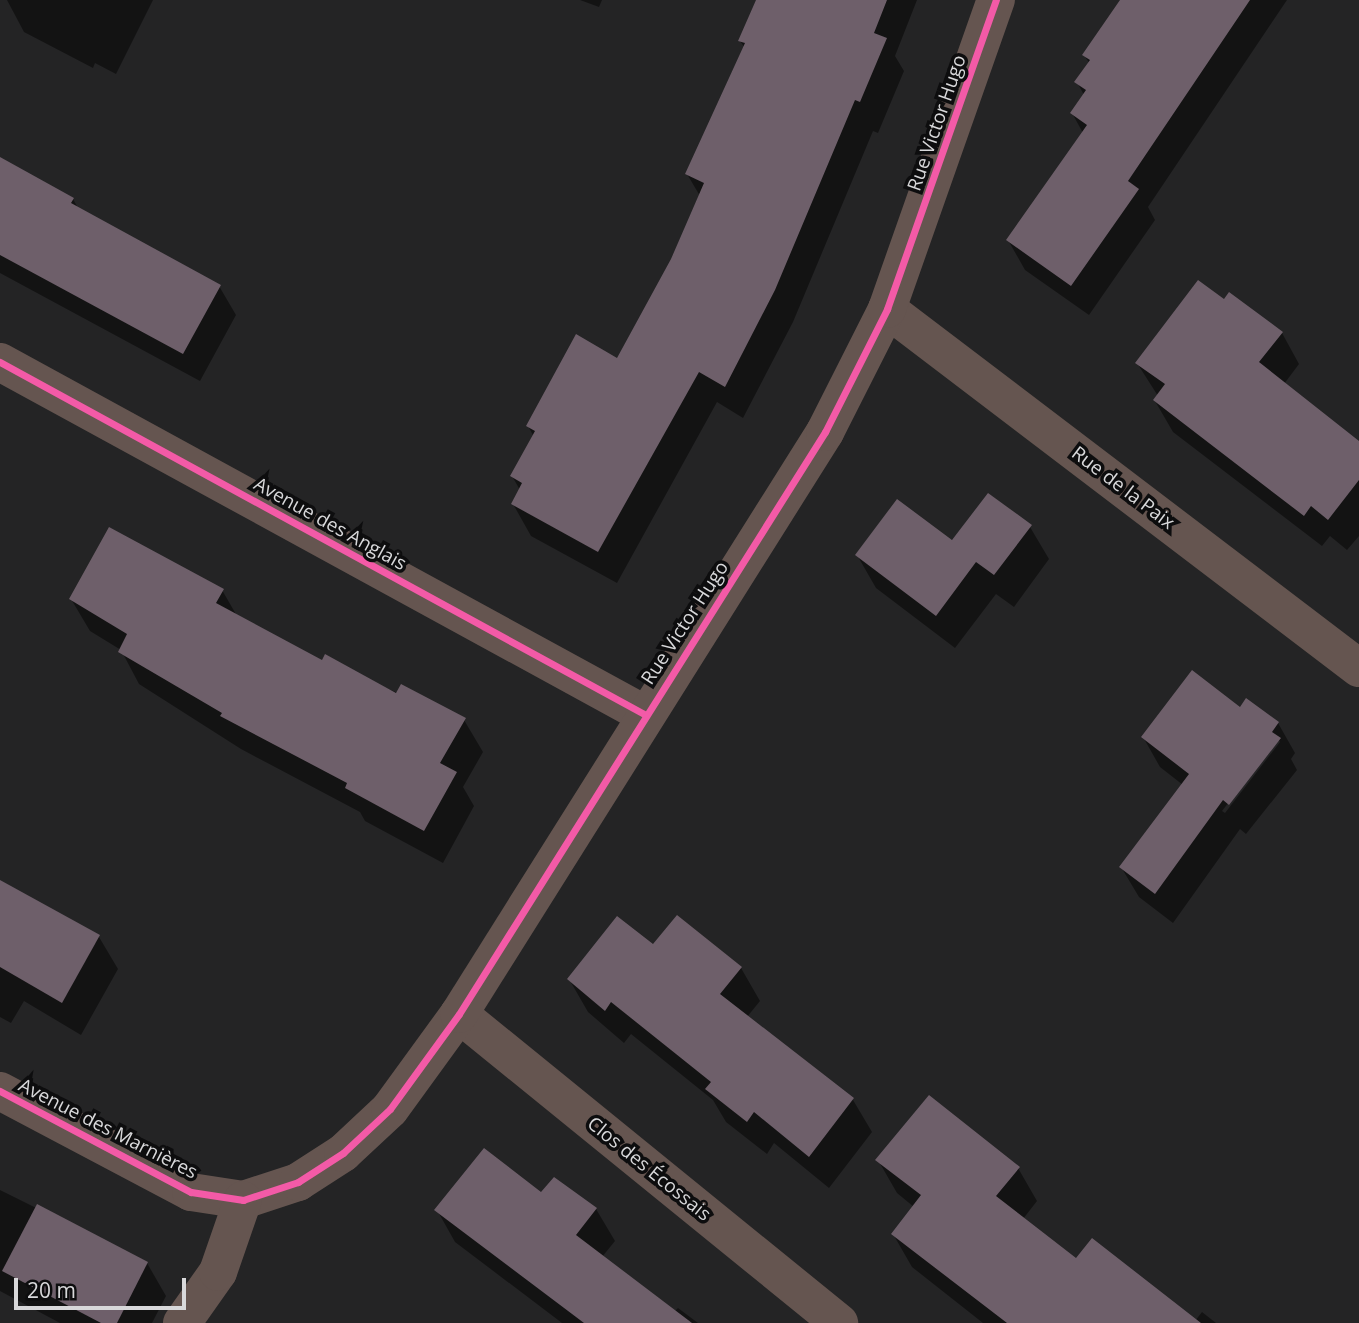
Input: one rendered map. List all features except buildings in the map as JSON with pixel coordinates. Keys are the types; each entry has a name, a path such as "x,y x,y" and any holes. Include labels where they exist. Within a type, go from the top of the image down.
{"street":[{"name":"Rue Victor Hugo","path":"243,1200 298,1182 343,1153 390,1110 459,1014 644,714 825,432 887,309 996,0"},
{"name":"Rue de la Paix","path":"887,309 1359,667"},
{"name":"Avenue des Anglais","path":"0,362 644,714"},
{"name":"Clos des Écossais","path":"459,1014 839,1323"},
{"name":"Avenue des Marnières","path":"0,1091 191,1192 243,1200"},
{"path":"182,1323 218,1272 243,1200"}],"cycle path":[{"path":"0,1091 191,1192 243,1200 298,1182 343,1153 390,1109 459,1014 825,432 887,309 996,0"},
{"path":"0,362 644,714"}]}
